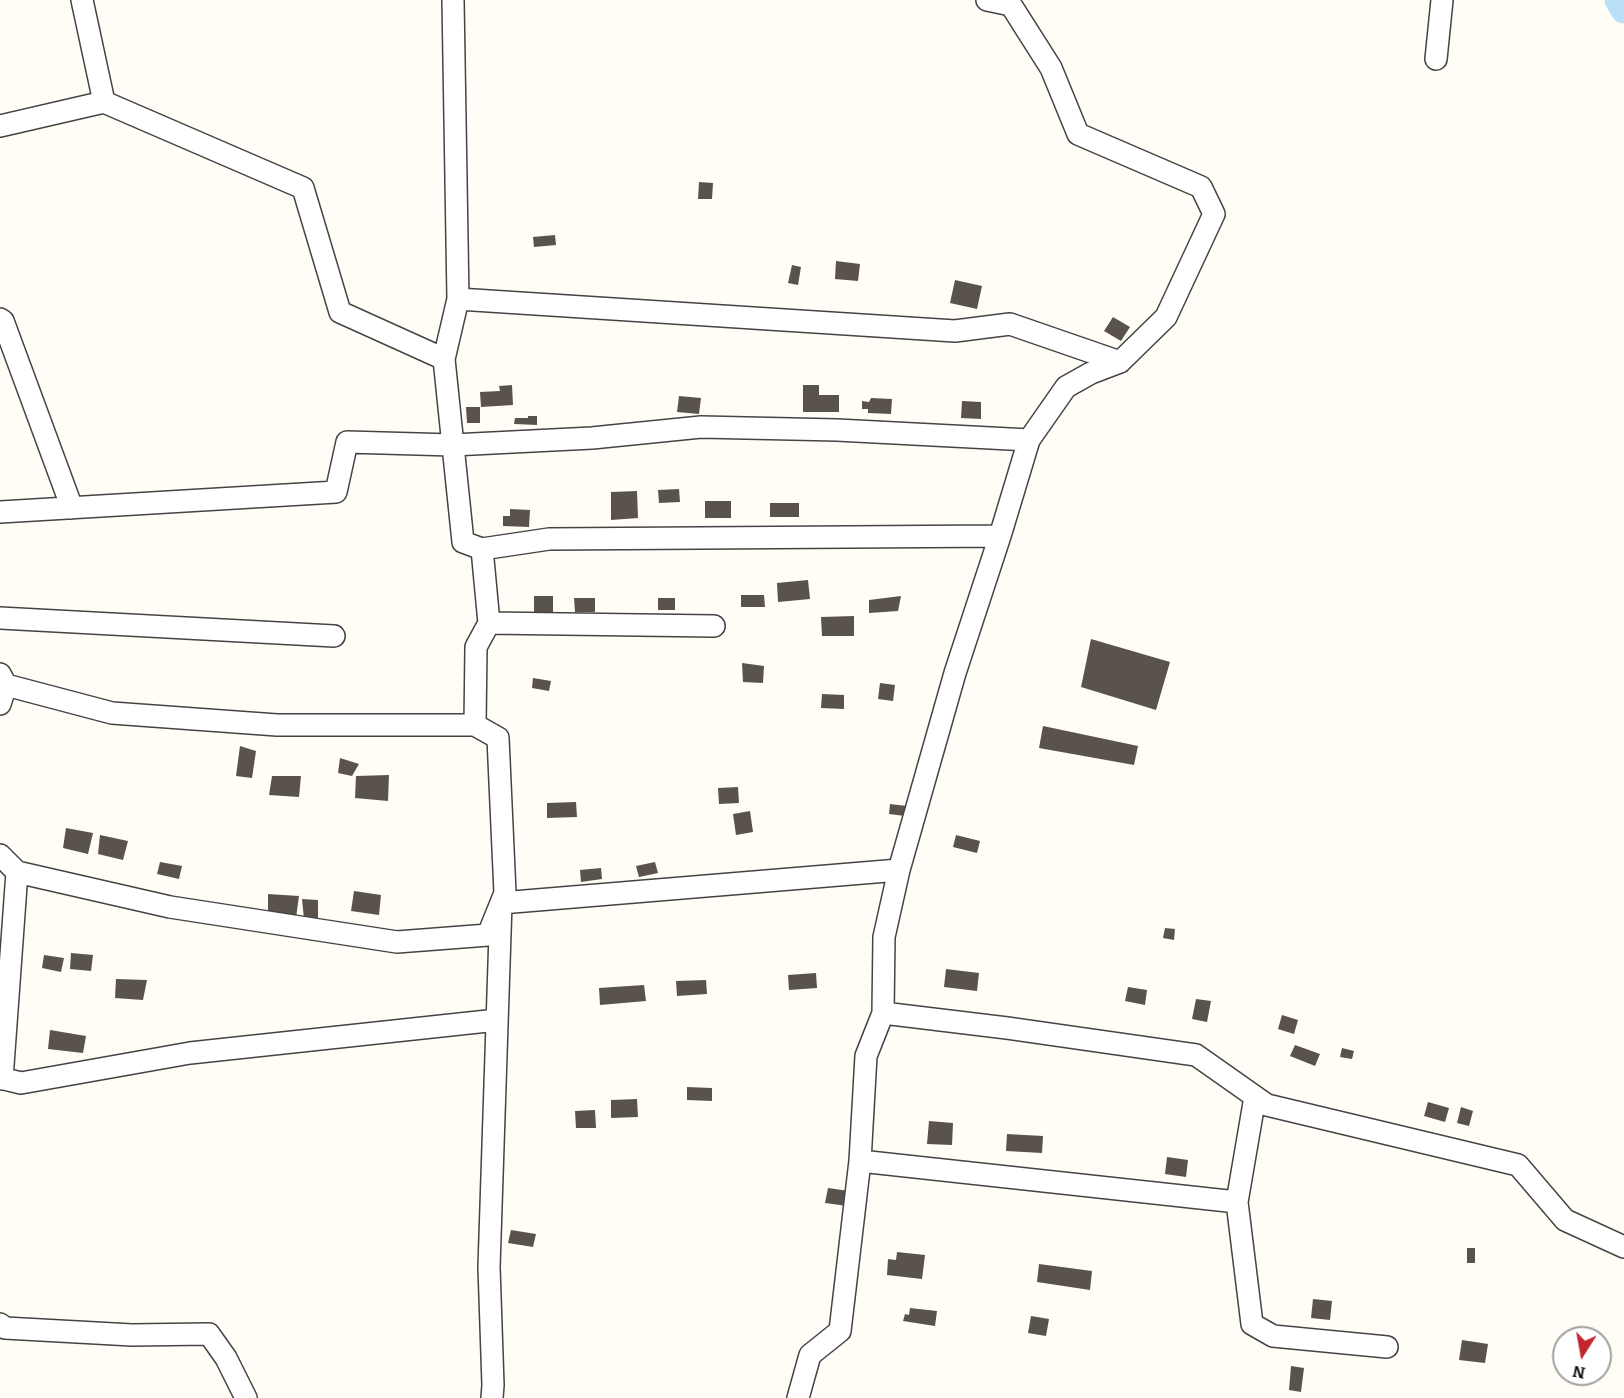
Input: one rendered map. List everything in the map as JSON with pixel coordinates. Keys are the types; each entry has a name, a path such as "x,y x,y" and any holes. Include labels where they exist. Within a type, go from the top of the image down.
{"street":[{"path":"82,0 104,102"},
{"path":"453,0 458,299 444,359 463,542 482,549 549,539 1000,536"},
{"path":"798,1398 810,1355 840,1331 860,1161 866,1056 884,1013 884,937 899,870 955,673 1029,440 1066,387 1091,373 1120,362 1167,317 1214,214 1201,187 1078,134 1051,68 1011,5 987,0"},
{"path":"1436,59 1442,0"},
{"path":"0,126 104,102 303,188 340,312 444,359"},
{"path":"458,299 955,331 1010,324 1120,362"},
{"path":"0,319 3,321 72,508"},
{"path":"0,512 336,492 347,442 453,444 592,438 701,427 837,430 1029,440"},
{"path":"476,725 476,647 489,623 482,549"},
{"path":"0,618 334,636"},
{"path":"489,623 714,627"},
{"path":"0,855 17,872 170,907 397,942 488,935 505,893 498,738 476,725 277,725 112,713 2,688"},
{"path":"501,903 899,870"},
{"path":"17,872 6,946 1,1078 21,1083 190,1053 497,1020"},
{"path":"492,1398 489,1267 501,903"},
{"path":"884,1013 1196,1055 1267,1105 1518,1165 1565,1220 1624,1247"},
{"path":"1255,1097 1237,1202 1252,1324 1273,1336 1387,1347"},
{"path":"860,1161 1237,1202"},
{"path":"0,1324 5,1328 132,1335 209,1334 226,1358 246,1398"}],"building":[{"path":"699,182 713,183 712,199 698,199"},
{"path":"555,235 556,245 534,247 533,237"},
{"path":"836,261 860,264 858,281 835,279"},
{"path":"792,265 801,267 798,285 788,283"},
{"path":"955,280 982,286 977,309 950,303"},
{"path":"1113,317 1130,327 1121,341 1104,331"},
{"path":"512,385 513,405 481,407 480,392 500,391 499,386"},
{"path":"803,385 819,385 819,395 839,395 839,412 803,412"},
{"path":"679,396 701,398 699,414 677,412"},
{"path":"871,398 892,399 891,414 868,413 868,409 862,409 862,401 869,402"},
{"path":"962,401 981,402 981,419 961,418"},
{"path":"466,407 480,407 480,423 467,423"},
{"path":"528,416 537,416 537,425 514,424 515,418 528,418"},
{"path":"679,489 680,502 659,503 658,490"},
{"path":"637,491 638,518 611,520 611,492"},
{"path":"705,501 731,501 731,518 705,518"},
{"path":"770,503 799,503 799,517 770,517"},
{"path":"510,509 530,510 529,527 503,526 503,516 510,516"},
{"path":"808,580 810,599 778,602 777,583"},
{"path":"741,595 764,595 765,607 741,607"},
{"path":"534,596 553,596 553,613 534,612"},
{"path":"901,596 898,611 869,613 869,600"},
{"path":"574,598 595,598 595,612 575,612"},
{"path":"658,598 675,598 675,610 658,610"},
{"path":"854,616 854,636 822,636 821,617"},
{"path":"1091,639 1170,662 1156,710 1081,687"},
{"path":"742,663 764,666 763,683 743,682"},
{"path":"533,678 551,681 549,691 532,688"},
{"path":"880,683 895,685 893,701 878,699"},
{"path":"822,694 844,695 844,709 821,708"},
{"path":"1043,726 1138,746 1134,765 1039,748"},
{"path":"240,746 256,751 252,778 236,776"},
{"path":"340,758 359,764 352,776 338,773"},
{"path":"389,775 388,801 355,798 356,776"},
{"path":"272,776 301,776 299,797 269,795"},
{"path":"738,787 739,803 719,804 718,788"},
{"path":"576,802 577,817 547,818 547,803"},
{"path":"890,804 907,806 905,816 889,814"},
{"path":"750,811 753,832 736,835 733,814"},
{"path":"66,828 93,833 88,854 63,848"},
{"path":"100,835 128,841 123,860 98,854"},
{"path":"956,835 980,841 977,853 953,847"},
{"path":"160,862 182,866 179,879 157,874"},
{"path":"655,862 658,873 639,877 636,866"},
{"path":"601,868 602,879 581,882 580,870"},
{"path":"354,891 381,895 379,915 351,911"},
{"path":"268,894 299,896 296,918 268,916"},
{"path":"302,899 318,900 318,921 304,919"},
{"path":"1165,928 1175,929 1174,940 1163,938"},
{"path":"71,953 93,955 91,971 70,969"},
{"path":"44,955 64,958 61,972 42,968"},
{"path":"946,969 979,973 977,991 944,987"},
{"path":"816,973 817,988 789,990 788,975"},
{"path":"116,979 147,980 143,1000 115,998"},
{"path":"706,980 707,994 677,996 676,981"},
{"path":"644,985 646,1001 600,1005 599,988"},
{"path":"1128,987 1147,990 1145,1005 1125,1001"},
{"path":"1196,999 1211,1001 1207,1022 1192,1019"},
{"path":"1282,1015 1298,1020 1294,1034 1278,1029"},
{"path":"50,1030 86,1036 83,1053 48,1049"},
{"path":"1295,1045 1320,1054 1315,1066 1290,1056"},
{"path":"1342,1048 1354,1051 1352,1059 1340,1057"},
{"path":"687,1087 712,1088 712,1101 687,1100"},
{"path":"637,1099 638,1117 611,1118 611,1100"},
{"path":"1428,1102 1449,1108 1445,1122 1424,1116"},
{"path":"1461,1107 1473,1111 1469,1126 1457,1123"},
{"path":"595,1110 596,1128 576,1128 575,1111"},
{"path":"929,1121 953,1123 952,1145 927,1144"},
{"path":"1007,1134 1043,1136 1042,1153 1006,1151"},
{"path":"1167,1157 1188,1160 1186,1177 1165,1174"},
{"path":"828,1188 849,1191 847,1206 825,1203"},
{"path":"511,1230 536,1234 533,1247 508,1243"},
{"path":"1467,1248 1475,1248 1475,1263 1467,1263"},
{"path":"897,1252 925,1255 922,1279 887,1275 888,1259 896,1260"},
{"path":"1039,1264 1092,1271 1090,1290 1037,1282"},
{"path":"1313,1299 1332,1301 1330,1320 1311,1318"},
{"path":"910,1308 937,1311 935,1326 903,1321 905,1314 909,1315"},
{"path":"1031,1316 1049,1319 1046,1336 1028,1333"},
{"path":"1462,1340 1488,1344 1485,1363 1459,1360"},
{"path":"1291,1366 1304,1368 1301,1392 1289,1390"}],"waterway":[{"path":"1618,0 1624,10"}]}
